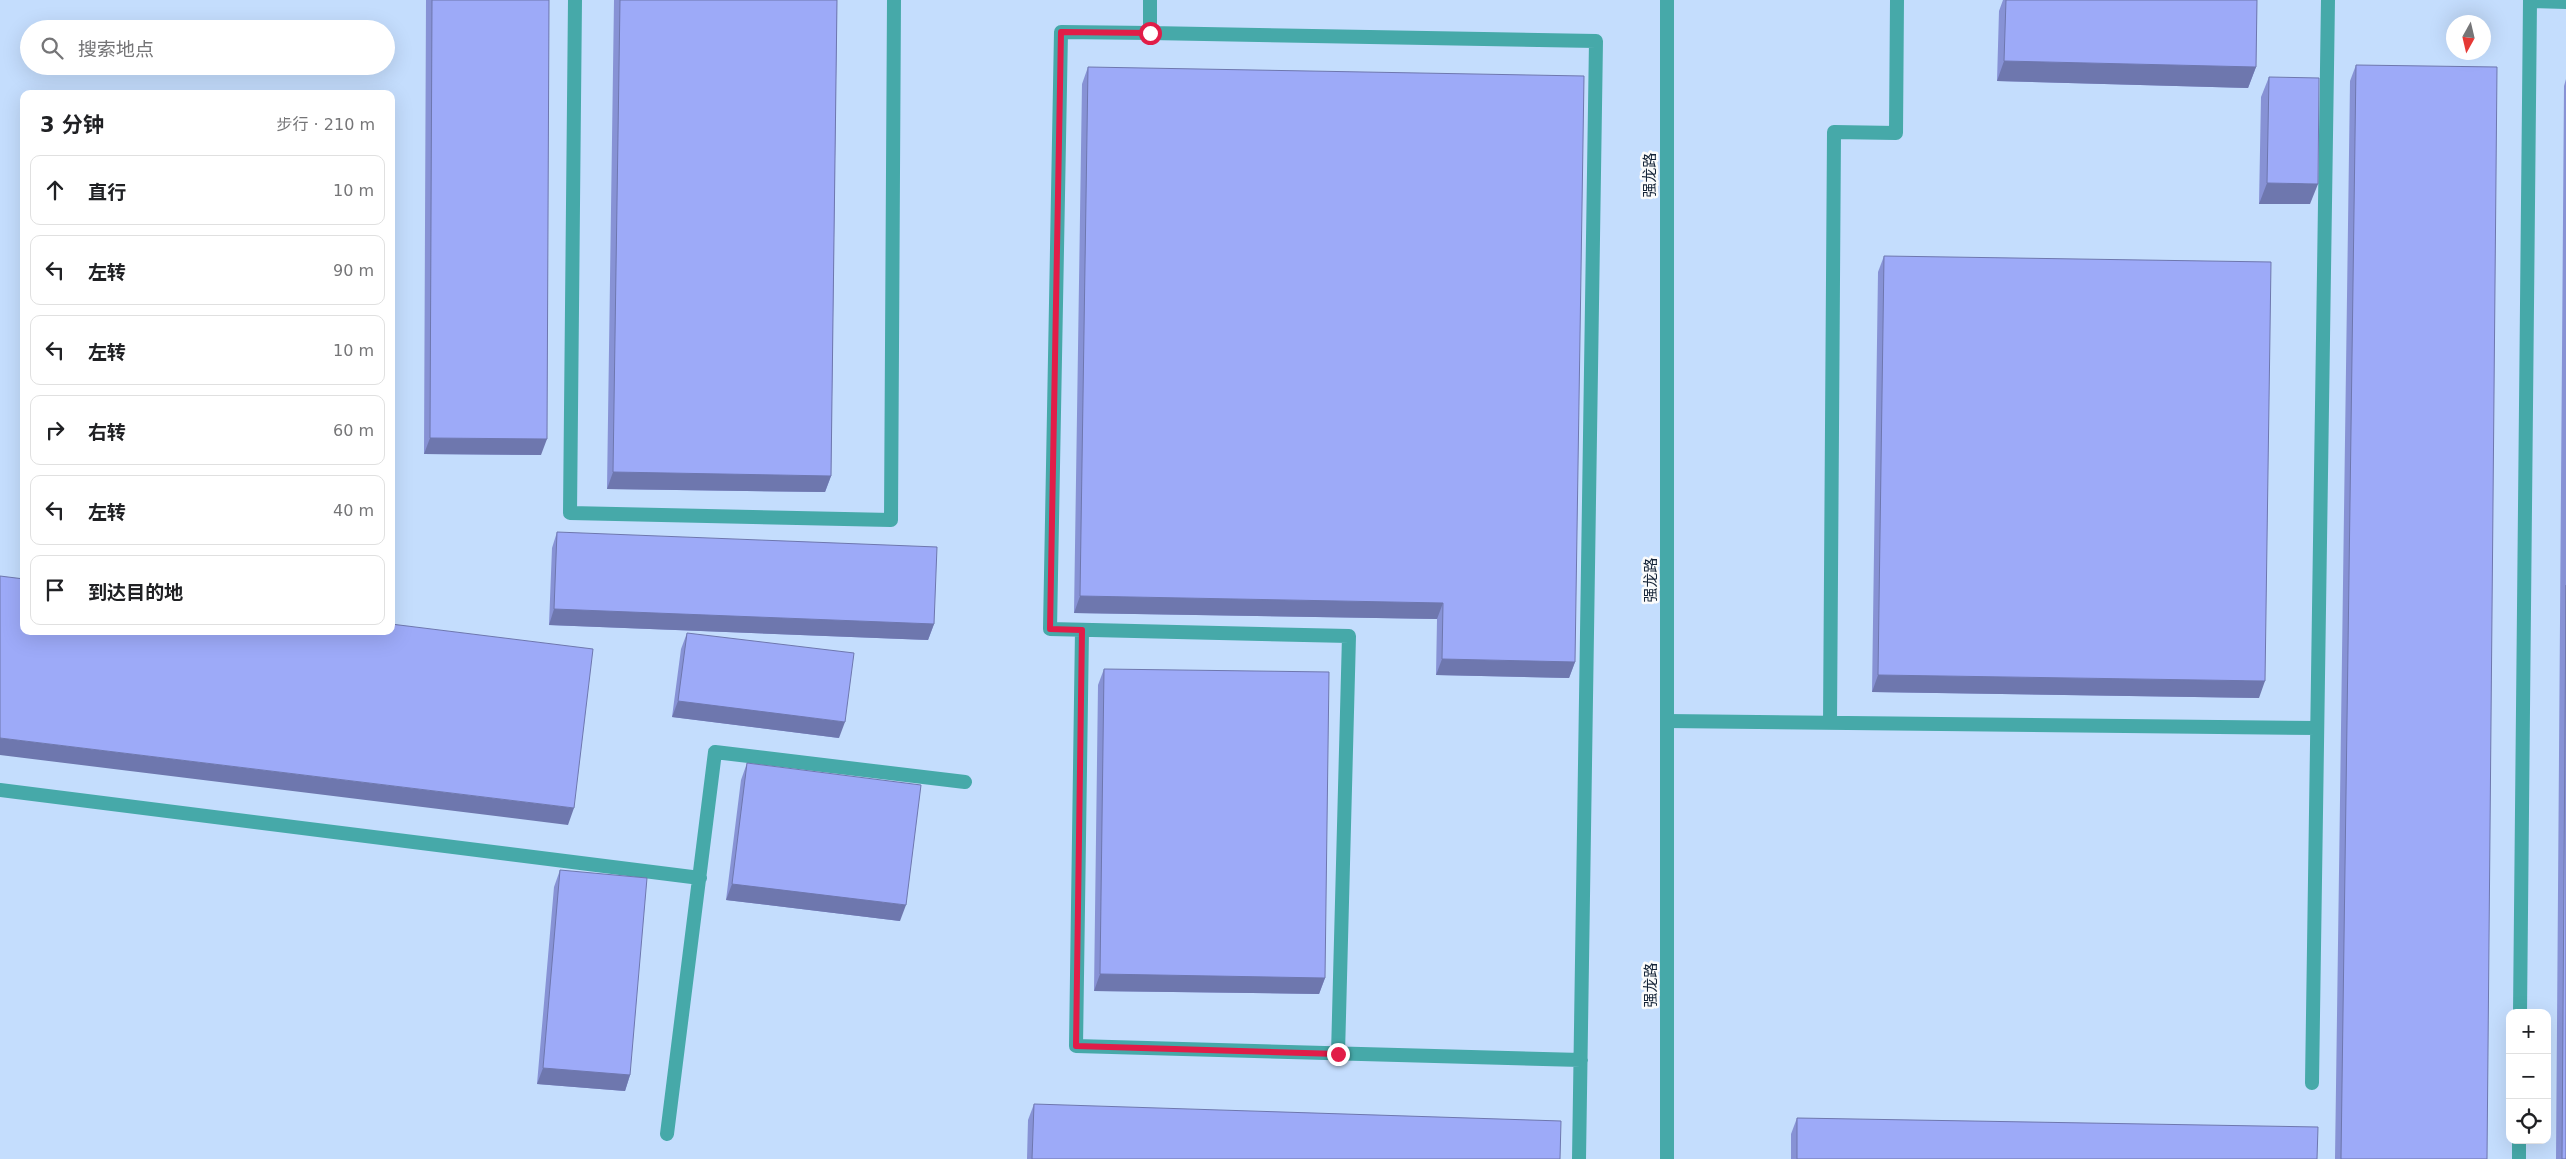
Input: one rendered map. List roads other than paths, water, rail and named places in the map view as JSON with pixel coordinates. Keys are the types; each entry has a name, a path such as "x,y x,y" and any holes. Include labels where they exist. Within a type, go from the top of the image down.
{"street":[{"path":"575,0 570,513 891,520 894,0"},
{"path":"1150,0 1150,33"},
{"name":"强龙路","path":"1666,0 1667,1159"},
{"path":"1830,723 1834,132 1896,132 1897,0"},
{"path":"2312,1083 2328,0"},
{"path":"2520,1009 2530,1 2566,2"},
{"path":"1338,1054 1348,636 1050,629 1061,32 1596,41 1579,1159"},
{"path":"1082,630 1076,1046 1581,1060"},
{"path":"1667,721 2317,728"},
{"path":"667,1134 715,752 965,782"},
{"path":"0,790 700,878"},
{"path":"2519,1144 2519,1159"}]}
